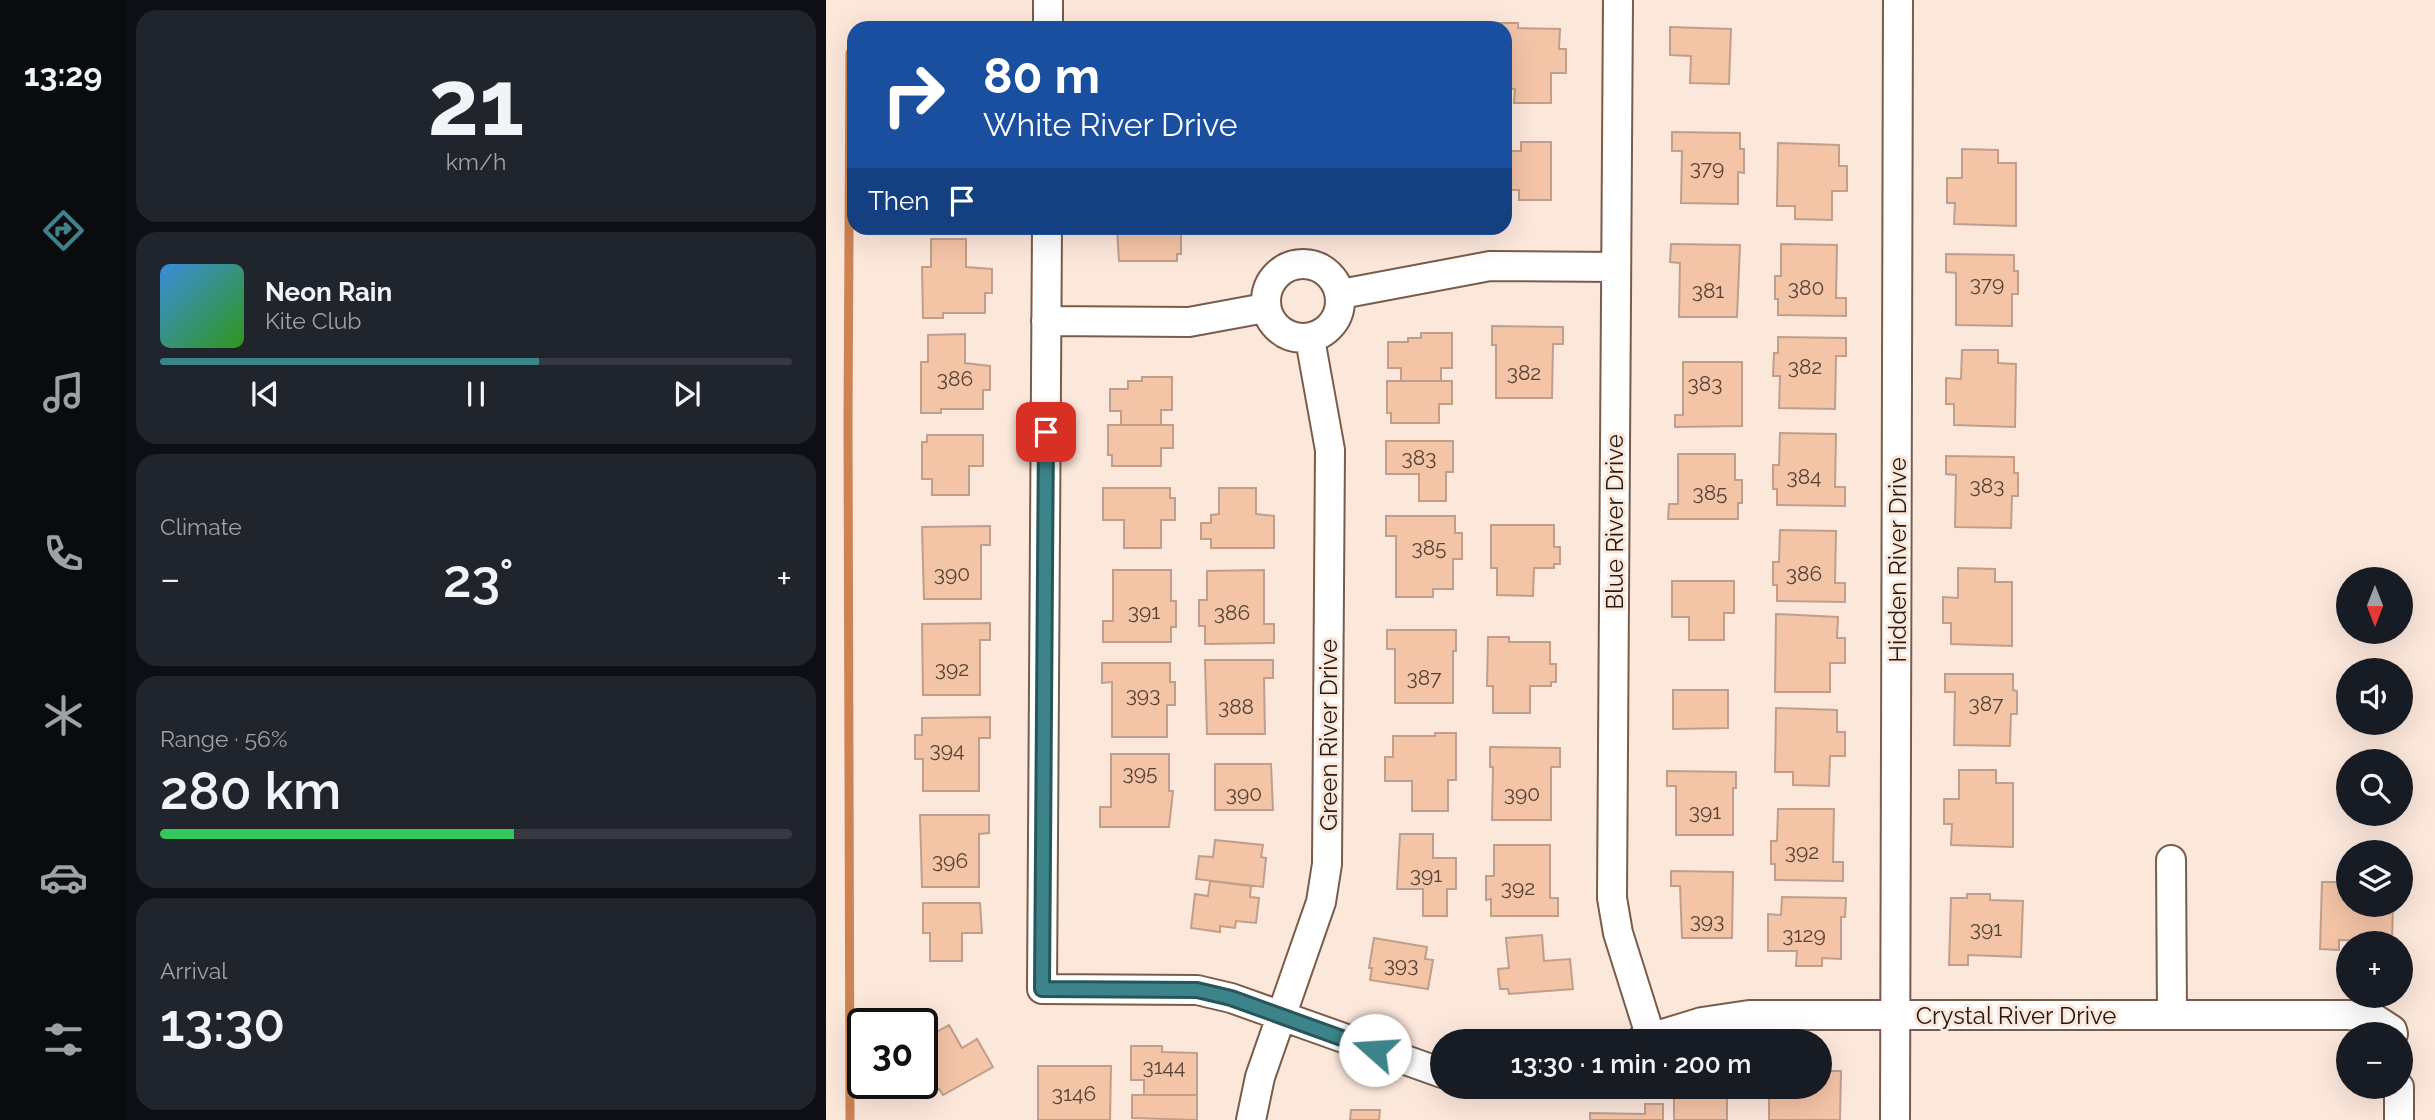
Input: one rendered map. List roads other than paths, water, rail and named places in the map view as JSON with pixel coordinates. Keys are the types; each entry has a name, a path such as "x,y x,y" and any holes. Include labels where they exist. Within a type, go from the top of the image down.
{"street":[{"path":"1048,0 1048,21"},
{"name":"Blue River Drive","path":"1618,0 1612,898 1618,933 1643,1029"},
{"name":"Hidden River Drive","path":"1895,1120 1898,0"},
{"path":"1047,235 1042,989 1197,990 1231,998 1430,1069"},
{"path":"1296,264 1316,265 1332,277 1341,294 1335,323 1310,339 1290,338 1274,326 1265,308 1267,289 1278,272 1296,264"},
{"path":"1341,294 1490,266 1616,267"},
{"path":"1046,321 1189,322 1265,308"},
{"name":"Green River Drive","path":"1251,1120 1260,1077 1321,902 1327,864 1330,450 1310,339"},
{"path":"2171,860 2172,1015"},
{"name":"Crystal River Drive","path":"1680,1029 1702,1022 1749,1015 2348,1015 2372,1017 2379,1022"},
{"path":"2399,1099 2399,1120"}],"waterway":[{"path":"849,235 850,1120"}]}
